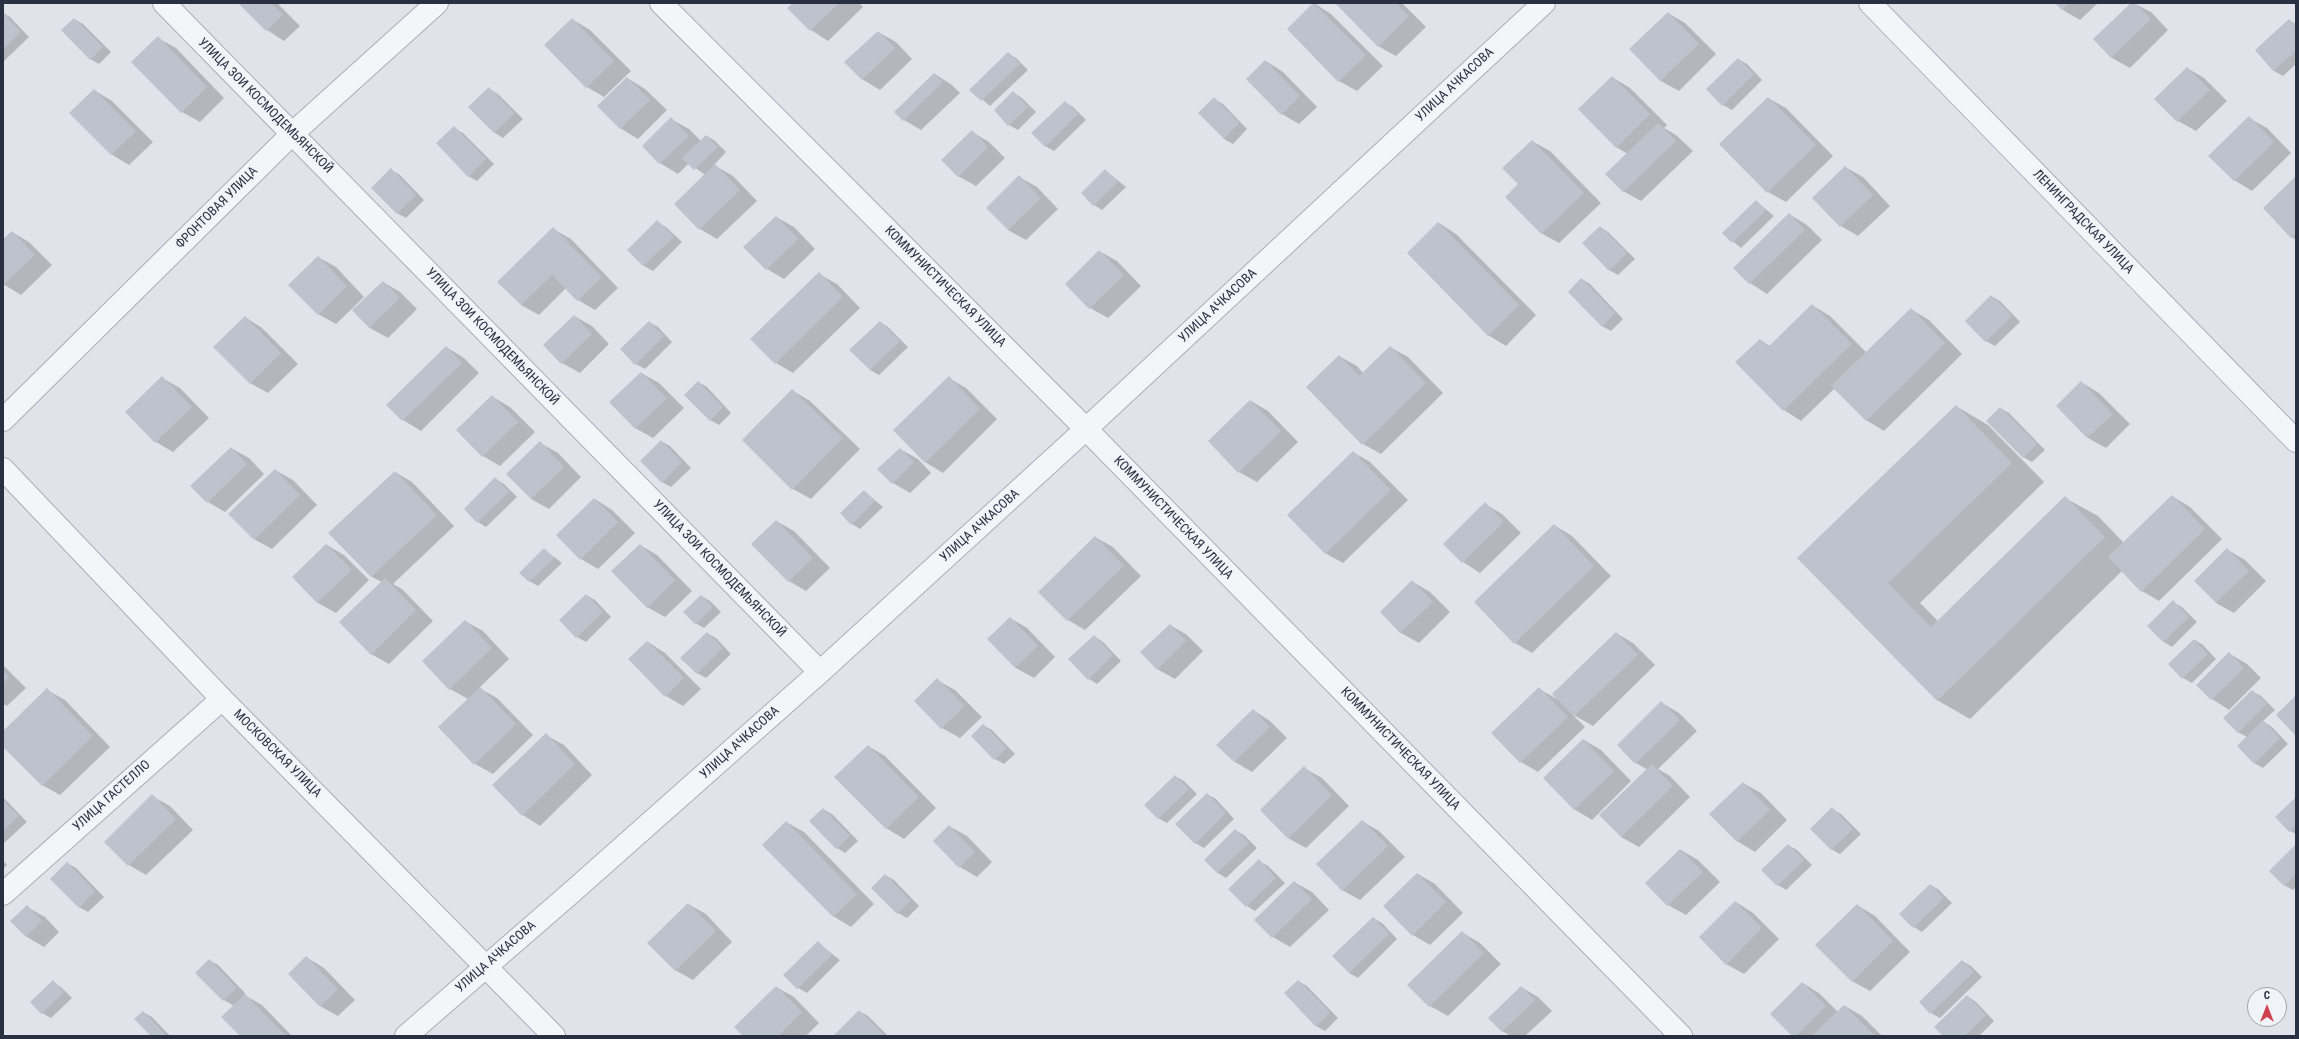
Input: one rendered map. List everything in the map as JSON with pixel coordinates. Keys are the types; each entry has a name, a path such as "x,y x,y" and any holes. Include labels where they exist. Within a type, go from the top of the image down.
{"street":[{"name":"УЛИЦА ЗОИ КОСМОДЕМЬЯНСКОЙ","path":"164,3 820,672"},
{"name":"ФРОНТОВАЯ УЛИЦА","path":"3,420 292,133 436,3"},
{"name":"КОММУНИСТИЧЕСКАЯ УЛИЦА","path":"661,3 1086,429 1681,1036"},
{"name":"УЛИЦА АЧКАСОВА","path":"406,1036 485,965 572,892 820,672 1086,429 1544,3"},
{"name":"ЛЕНИНГРАДСКАЯ УЛИЦА","path":"1870,3 2296,441"},
{"name":"МОСКОВСКАЯ УЛИЦА","path":"3,468 222,698 554,1036"},
{"name":"УЛИЦА ГАСТЕЛЛО","path":"3,894 222,698"}],"building":[{"path":"238,3 271,3 283,15 266,31"},
{"path":"793,3 839,3 810,31 787,8"},
{"path":"1313,3 1366,55 1338,82 1287,29"},
{"path":"1335,3 1396,3 1409,16 1378,47"},
{"path":"2055,3 2070,3 2062,10"},
{"path":"2131,3 2135,3 2151,19 2111,58 2093,39"},
{"path":"1668,12 1699,44 1660,81 1629,49"},
{"path":"3,13 21,32 3,49"},
{"path":"74,18 103,47 90,60 61,30"},
{"path":"572,18 614,61 586,88 544,45"},
{"path":"2289,19 2296,27 2296,51 2273,71 2255,50"},
{"path":"878,31 895,48 862,80 844,62"},
{"path":"158,36 207,87 181,113 131,62"},
{"path":"1008,52 1020,64 981,101 969,90"},
{"path":"1738,58 1754,74 1722,106 1706,89"},
{"path":"1265,60 1300,96 1281,115 1246,79"},
{"path":"2187,67 2210,90 2177,122 2154,99"},
{"path":"934,73 943,82 903,121 894,112"},
{"path":"1612,76 1650,114 1616,148 1578,109"},
{"path":"627,77 650,100 620,129 597,106"},
{"path":"489,87 515,113 494,133 468,107"},
{"path":"94,89 136,131 111,155 69,113"},
{"path":"1013,91 1028,107 1008,126 994,110"},
{"path":"1214,97 1239,123 1224,139 1198,113"},
{"path":"1768,97 1816,145 1767,193 1719,144"},
{"path":"1065,101 1078,114 1045,147 1031,133"},
{"path":"2249,116 2274,142 2234,181 2208,156"},
{"path":"671,117 689,136 659,164 642,146"},
{"path":"1658,123 1676,141 1623,192 1605,174"},
{"path":"454,126 486,159 468,177 436,143"},
{"path":"972,130 988,147 958,177 941,160"},
{"path":"706,135 718,147 694,170 682,158"},
{"path":"1532,140 1584,193 1541,234 1505,197 1518,184 1502,168"},
{"path":"715,164 740,190 699,230 674,204"},
{"path":"1845,166 1873,195 1840,227 1812,198"},
{"path":"391,168 416,195 397,214 371,188"},
{"path":"1105,169 1118,182 1093,206 1081,193"},
{"path":"1019,175 1041,198 1008,230 986,208"},
{"path":"2296,176 2296,233 2291,238 2263,208"},
{"path":"1756,200 1766,210 1732,243 1722,233"},
{"path":"1789,213 1805,230 1749,284 1733,268"},
{"path":"776,216 798,239 766,270 743,247"},
{"path":"657,220 674,237 643,266 627,250"},
{"path":"1438,222 1519,305 1488,336 1407,253"},
{"path":"1600,226 1627,253 1609,271 1582,243"},
{"path":"553,227 602,277 577,301 552,275 521,305 497,282"},
{"path":"12,231 35,255 3,285 3,239"},
{"path":"1099,250 1124,275 1089,309 1065,284"},
{"path":"318,256 347,286 318,315 288,285"},
{"path":"819,272 843,297 775,364 750,339"},
{"path":"1581,278 1615,313 1602,327 1568,292"},
{"path":"383,281 400,298 369,328 352,310"},
{"path":"1991,295 2012,316 1985,342 1965,321"},
{"path":"1812,304 1852,344 1783,411 1735,362 1760,339 1768,347"},
{"path":"1911,308 1945,343 1866,421 1831,386"},
{"path":"574,315 592,334 561,364 543,345"},
{"path":"245,316 281,353 250,384 213,347"},
{"path":"649,321 664,336 635,365 620,349"},
{"path":"880,321 900,341 870,370 849,350"},
{"path":"446,346 462,363 402,421 386,405"},
{"path":"1390,346 1426,383 1362,445 1306,387 1339,355 1359,376"},
{"path":"641,372 667,398 635,429 609,402"},
{"path":"162,376 192,407 155,443 125,412"},
{"path":"949,376 980,409 925,463 893,430"},
{"path":"698,381 723,407 710,421 684,395"},
{"path":"2081,381 2113,414 2087,438 2056,406"},
{"path":"792,389 843,438 792,490 742,440"},
{"path":"492,395 518,422 482,457 456,430"},
{"path":"1250,400 1281,431 1238,473 1208,441"},
{"path":"1956,405 2012,463 1888,583 1931,627 2065,496 2105,537 1937,701 1797,558"},
{"path":"2000,407 2037,444 2023,458 1986,421"},
{"path":"661,440 682,462 662,483 640,461"},
{"path":"540,441 564,467 531,499 506,474"},
{"path":"231,447 247,464 207,503 190,486"},
{"path":"900,448 914,462 892,484 877,469"},
{"path":"1353,451 1391,490 1325,554 1287,515"},
{"path":"275,469 300,495 254,540 228,514"},
{"path":"395,471 437,515 371,577 328,533"},
{"path":"495,477 509,492 477,523 464,509"},
{"path":"864,490 875,501 851,525 840,513"},
{"path":"2172,495 2205,529 2141,592 2108,557"},
{"path":"594,498 618,522 580,560 556,535"},
{"path":"1485,502 1504,522 1462,563 1443,544"},
{"path":"776,520 813,558 788,582 751,544"},
{"path":"1554,524 1594,566 1514,644 1474,602"},
{"path":"1095,536 1124,566 1067,621 1038,592"},
{"path":"326,544 352,570 317,603 292,577"},
{"path":"640,544 675,580 647,608 611,571"},
{"path":"544,548 554,558 529,582 519,573"},
{"path":"2227,548 2249,571 2216,603 2194,581"},
{"path":"385,578 416,610 371,655 339,622"},
{"path":"1412,580 1433,602 1400,633 1380,612"},
{"path":"586,594 603,612 576,638 559,620"},
{"path":"701,595 713,607 695,624 683,612"},
{"path":"2173,600 2189,617 2163,642 2147,626"},
{"path":"1010,617 1038,646 1015,668 987,639"},
{"path":"465,620 492,648 449,690 422,661"},
{"path":"1170,624 1186,641 1157,670 1140,652"},
{"path":"707,632 723,648 697,674 680,658"},
{"path":"1616,632 1638,655 1574,716 1552,694"},
{"path":"1094,635 1113,655 1088,680 1068,659"},
{"path":"2194,639 2208,654 2182,679 2168,664"},
{"path":"647,641 684,678 665,697 628,659"},
{"path":"2229,652 2244,668 2211,700 2196,685"},
{"path":"3,671 9,677 3,683"},
{"path":"937,678 965,706 941,729 914,701"},
{"path":"480,687 516,724 474,765 438,727"},
{"path":"1539,687 1568,717 1520,763 1491,733"},
{"path":"47,688 93,736 42,786 3,747 3,731"},
{"path":"2252,690 2267,704 2238,733 2223,718"},
{"path":"2296,695 2296,736 2276,715"},
{"path":"1661,701 1680,720 1635,764 1617,745"},
{"path":"1253,709 1270,727 1234,762 1216,745"},
{"path":"2263,720 2280,738 2254,764 2237,746"},
{"path":"983,724 1007,748 994,760 971,736"},
{"path":"546,733 575,764 522,816 492,785"},
{"path":"1583,739 1614,771 1574,810 1543,778"},
{"path":"868,745 919,797 886,829 834,777"},
{"path":"1652,764 1673,786 1621,837 1599,815"},
{"path":"1304,766 1332,795 1288,839 1260,810"},
{"path":"1175,775 1189,789 1158,819 1144,805"},
{"path":"1743,782 1770,810 1737,842 1709,814"},
{"path":"1207,793 1226,813 1195,844 1175,824"},
{"path":"152,794 176,819 128,866 104,842"},
{"path":"2296,797 2296,825 2289,832 2275,817"},
{"path":"3,800 19,816 3,831"},
{"path":"1832,807 1853,829 1831,850 1810,829"},
{"path":"823,808 850,836 836,849 809,821"},
{"path":"1362,820 1388,846 1342,891 1316,864"},
{"path":"786,821 857,894 833,917 762,845"},
{"path":"949,825 975,852 959,868 933,841"},
{"path":"1235,829 1249,843 1217,873 1204,860"},
{"path":"1788,844 1804,860 1777,886 1761,870"},
{"path":"2296,844 2296,874 2284,886 2269,871"},
{"path":"1680,849 1703,872 1667,906 1645,883"},
{"path":"1259,859 1276,878 1246,907 1228,889"},
{"path":"67,862 95,891 79,908 50,879"},
{"path":"1417,873 1446,902 1412,936 1383,906"},
{"path":"885,874 911,901 897,914 871,888"},
{"path":"1294,881 1312,899 1272,938 1254,920"},
{"path":"1930,884 1944,898 1913,928 1899,914"},
{"path":"1735,901 1762,928 1726,965 1699,937"},
{"path":"688,903 716,931 675,971 647,943"},
{"path":"1857,904 1893,941 1852,982 1815,945"},
{"path":"27,905 42,921 26,937 10,921"},
{"path":"1373,917 1389,934 1349,973 1332,956"},
{"path":"1462,931 1484,953 1429,1007 1407,985"},
{"path":"818,941 832,955 797,989 783,975"},
{"path":"306,956 338,989 320,1007 288,974"},
{"path":"209,959 237,988 223,1001 195,973"},
{"path":"1962,960 1974,972 1930,1014 1919,1002"},
{"path":"53,980 64,992 41,1014 30,1002"},
{"path":"1298,980 1330,1012 1316,1027 1284,993"},
{"path":"1802,982 1826,1006 1796,1036 1792,1036 1770,1014"},
{"path":"776,986 802,1012 778,1036 743,1036 734,1027"},
{"path":"1521,986 1535,1000 1502,1032 1488,1018"},
{"path":"245,994 286,1036 240,1036 221,1017"},
{"path":"1967,995 1986,1015 1965,1036 1943,1036 1934,1027"},
{"path":"1844,1005 1874,1035 1873,1036 1812,1036"},
{"path":"859,1010 885,1036 833,1036"},
{"path":"143,1011 167,1036 151,1036 134,1019"}]}
